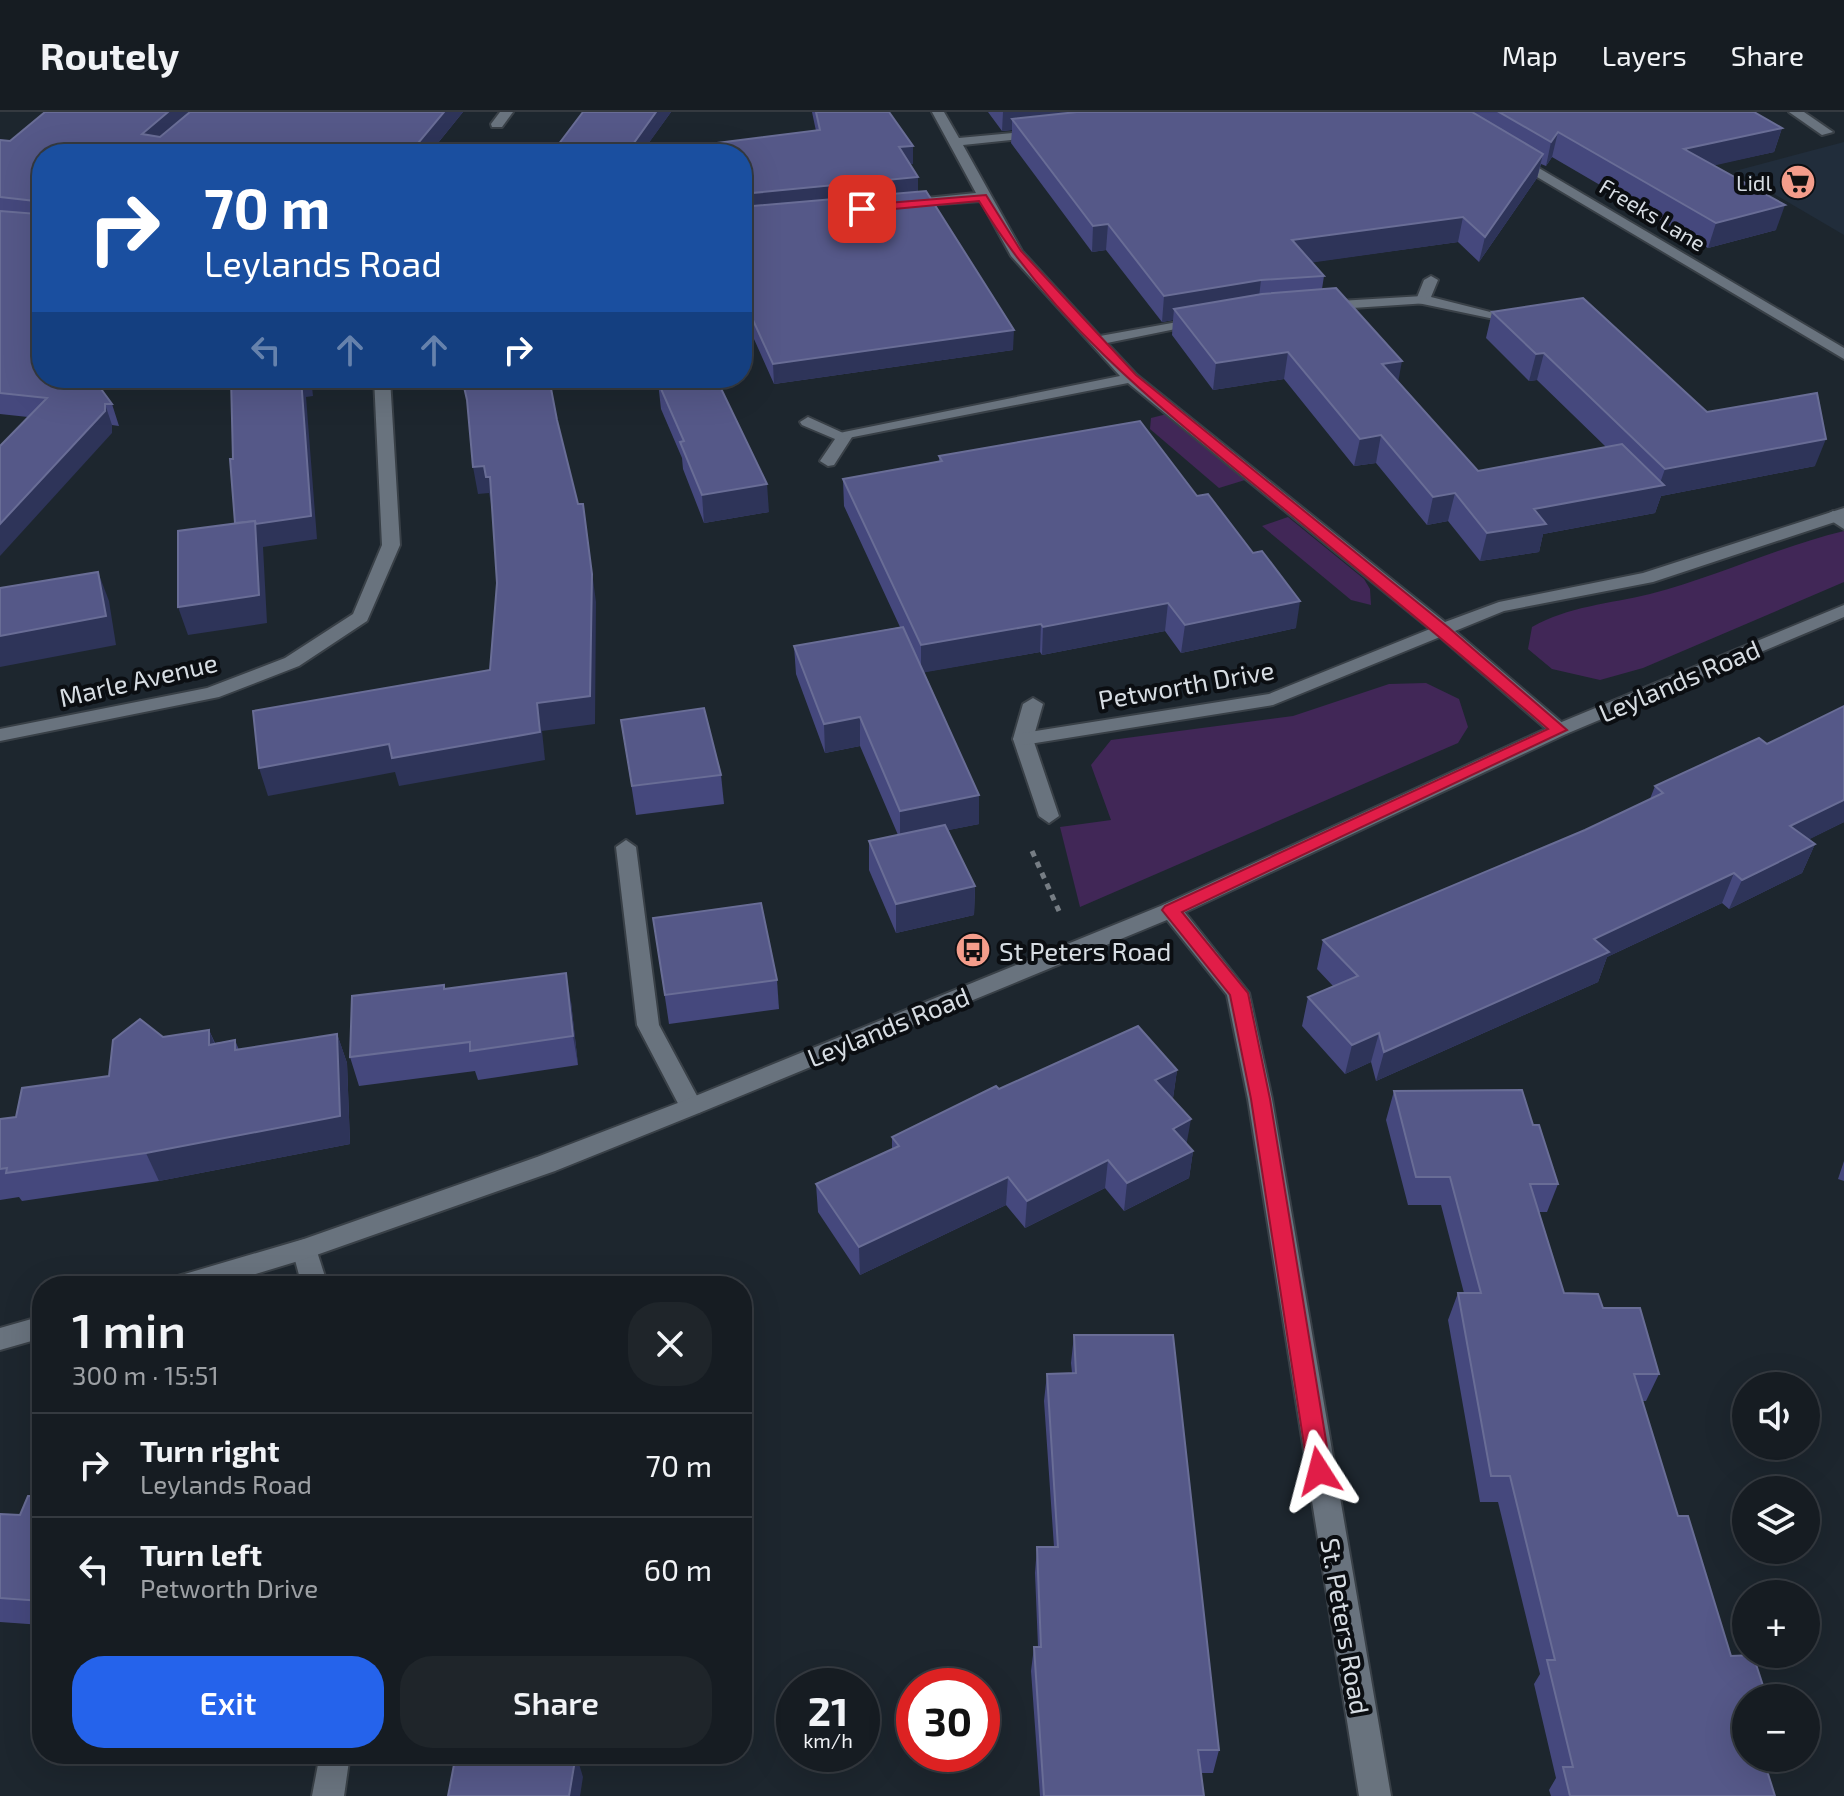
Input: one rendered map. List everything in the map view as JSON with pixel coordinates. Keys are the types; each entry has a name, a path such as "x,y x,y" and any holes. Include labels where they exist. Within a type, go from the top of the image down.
{"street":[{"path":"497,124 507,112"},
{"path":"938,112 982,197 1016,253 1131,378 1444,631 1559,730"},
{"path":"1795,112 1827,132"},
{"path":"955,142 1064,131"},
{"name":"Freeks Lane","path":"1501,149 1844,354"},
{"path":"892,206 982,197"},
{"path":"1423,300 1431,280"},
{"path":"1307,307 1423,300 1499,316"},
{"path":"1096,341 1219,318"},
{"path":"808,422 844,437 1131,378"},
{"name":"Marle Avenue","path":"0,735 212,693 292,662 361,617 391,545 383,388"},
{"path":"828,461 844,437"},
{"name":"Petworth Drive","path":"1023,739 1273,699 1499,607 1647,578 1840,518"},
{"name":"Leylands Road","path":"214,1276 305,1249 546,1164 691,1107 1171,910 1559,730 1844,610"},
{"path":"1033,704 1023,739 1049,816"},
{"path":"626,847 648,1025 691,1107"},
{"name":"St. Peters Road","path":"1171,910 1238,993 1260,1099 1375,1796"},
{"path":"305,1249 312,1276"},
{"path":"0,1339 32,1330"},
{"path":"328,1796 333,1764"}],"path":[{"path":"1049,816 1025,833 1076,949"}],"shaded area":[{"name":"Lidl","path":"1844,142 1844,235 1735,171"},
{"path":"1167,414 1245,480 1219,488 1150,429 1151,418"},
{"path":"1288,517 1364,579 1370,589 1371,605 1351,600 1262,526"},
{"path":"1844,531 1844,582 1643,668 1600,680 1552,669 1528,649 1532,627 1560,614 1675,587"},
{"path":"1426,683 1459,699 1468,727 1458,743 1080,907 1060,827 1111,820 1091,765 1111,740 1293,716 1389,684"}],"building":[{"path":"45,112 168,112 142,134 160,137 190,112 444,112 417,144 32,144 32,201 0,197 0,140 10,141"},
{"path":"583,112 656,112 633,144 559,144"},
{"path":"816,112 889,112 913,146 899,147 918,177 752,193 752,144 709,144 820,130"},
{"path":"1077,112 1472,112 1543,154 1485,237 1463,217 1292,240 1324,276 1261,280 1164,296 1108,224 1093,226 1012,119"},
{"path":"1499,112 1754,112 1782,128 1684,149 1785,205 1716,223 1558,132 1551,142"},
{"path":"926,191 1014,330 773,364 752,318 752,206"},
{"path":"0,211 32,214 32,388 100,388 112,404 105,404 105,411 0,524 0,446 47,398 0,393"},
{"path":"1336,288 1402,361 1382,364 1478,471 1622,444 1664,485 1534,509 1546,524 1487,533 1455,493 1433,497 1381,435 1360,439 1288,352 1216,363 1174,309 1262,294"},
{"path":"1583,298 1707,412 1817,393 1826,439 1665,469 1544,353 1536,354 1492,312"},
{"path":"231,388 302,388 311,516 256,524 255,521 235,523 230,459 233,459"},
{"path":"464,388 551,388 578,504 583,504 592,574 590,696 537,703 540,732 392,758 389,744 259,768 253,711 490,670 497,583 490,477 486,477 484,466 473,467"},
{"path":"661,388 721,388 767,484 702,495 680,442 684,441"},
{"path":"1140,421 1197,496 1208,494 1253,553 1262,551 1300,601 1185,625 1168,603 1043,627 1041,624 921,645 843,479 942,461 939,456"},
{"path":"255,521 259,595 178,607 178,531"},
{"path":"98,572 106,616 0,636 0,588"},
{"path":"903,627 979,795 900,811 860,717 824,724 794,646"},
{"path":"1844,706 1844,800 1790,826 1815,844 1742,880 1734,873 1594,939 1609,952 1384,1052 1379,1033 1352,1045 1308,997 1358,976 1323,940 1585,830 1663,793 1655,786 1759,738 1767,744"},
{"path":"704,708 721,775 632,786 621,720"},
{"path":"945,825 975,886 896,904 869,841"},
{"path":"761,903 777,980 665,995 653,918"},
{"path":"566,973 573,1036 470,1051 470,1042 350,1057 352,996 444,985 444,989"},
{"path":"140,1019 163,1037 209,1030 209,1045 235,1040 235,1050 337,1034 340,1116 146,1153 6,1173 7,1168 0,1169 0,1119 16,1117 22,1088 109,1076 113,1040"},
{"path":"1138,1026 1177,1070 1155,1080 1191,1119 1173,1129 1193,1151 1127,1183 1108,1160 1027,1201 1008,1177 859,1247 816,1184 899,1146 892,1137 996,1086 999,1089"},
{"path":"1522,1090 1533,1125 1539,1125 1558,1184 1530,1184 1564,1293 1598,1294 1603,1308 1640,1308 1659,1374 1634,1374 1678,1516 1688,1516 1732,1656 1732,1668 1757,1668 1762,1684 1732,1684 1732,1772 1767,1772 1775,1796 1570,1796 1563,1767 1573,1767 1547,1660 1555,1660 1510,1476 1491,1476 1458,1293 1481,1293 1450,1177 1416,1177 1394,1091"},
{"path":"1074,1335 1173,1335 1219,1750 1198,1750 1204,1796 1044,1796 1034,1647 1041,1647 1037,1547 1058,1547 1047,1374 1076,1373"},
{"path":"28,1496 32,1496 32,1600 0,1598 0,1514 20,1515"},
{"path":"454,1764 574,1764 569,1796 448,1796"}],"place":[{"name":"Lidl","path":"1798,182"},
{"name":"St Peters Road","path":"973,950"}],"route":[{"path":"862,209 982,197 1016,253 1131,378 1444,631 1559,730 1171,910 1238,993 1260,1099 1319,1471"}]}
